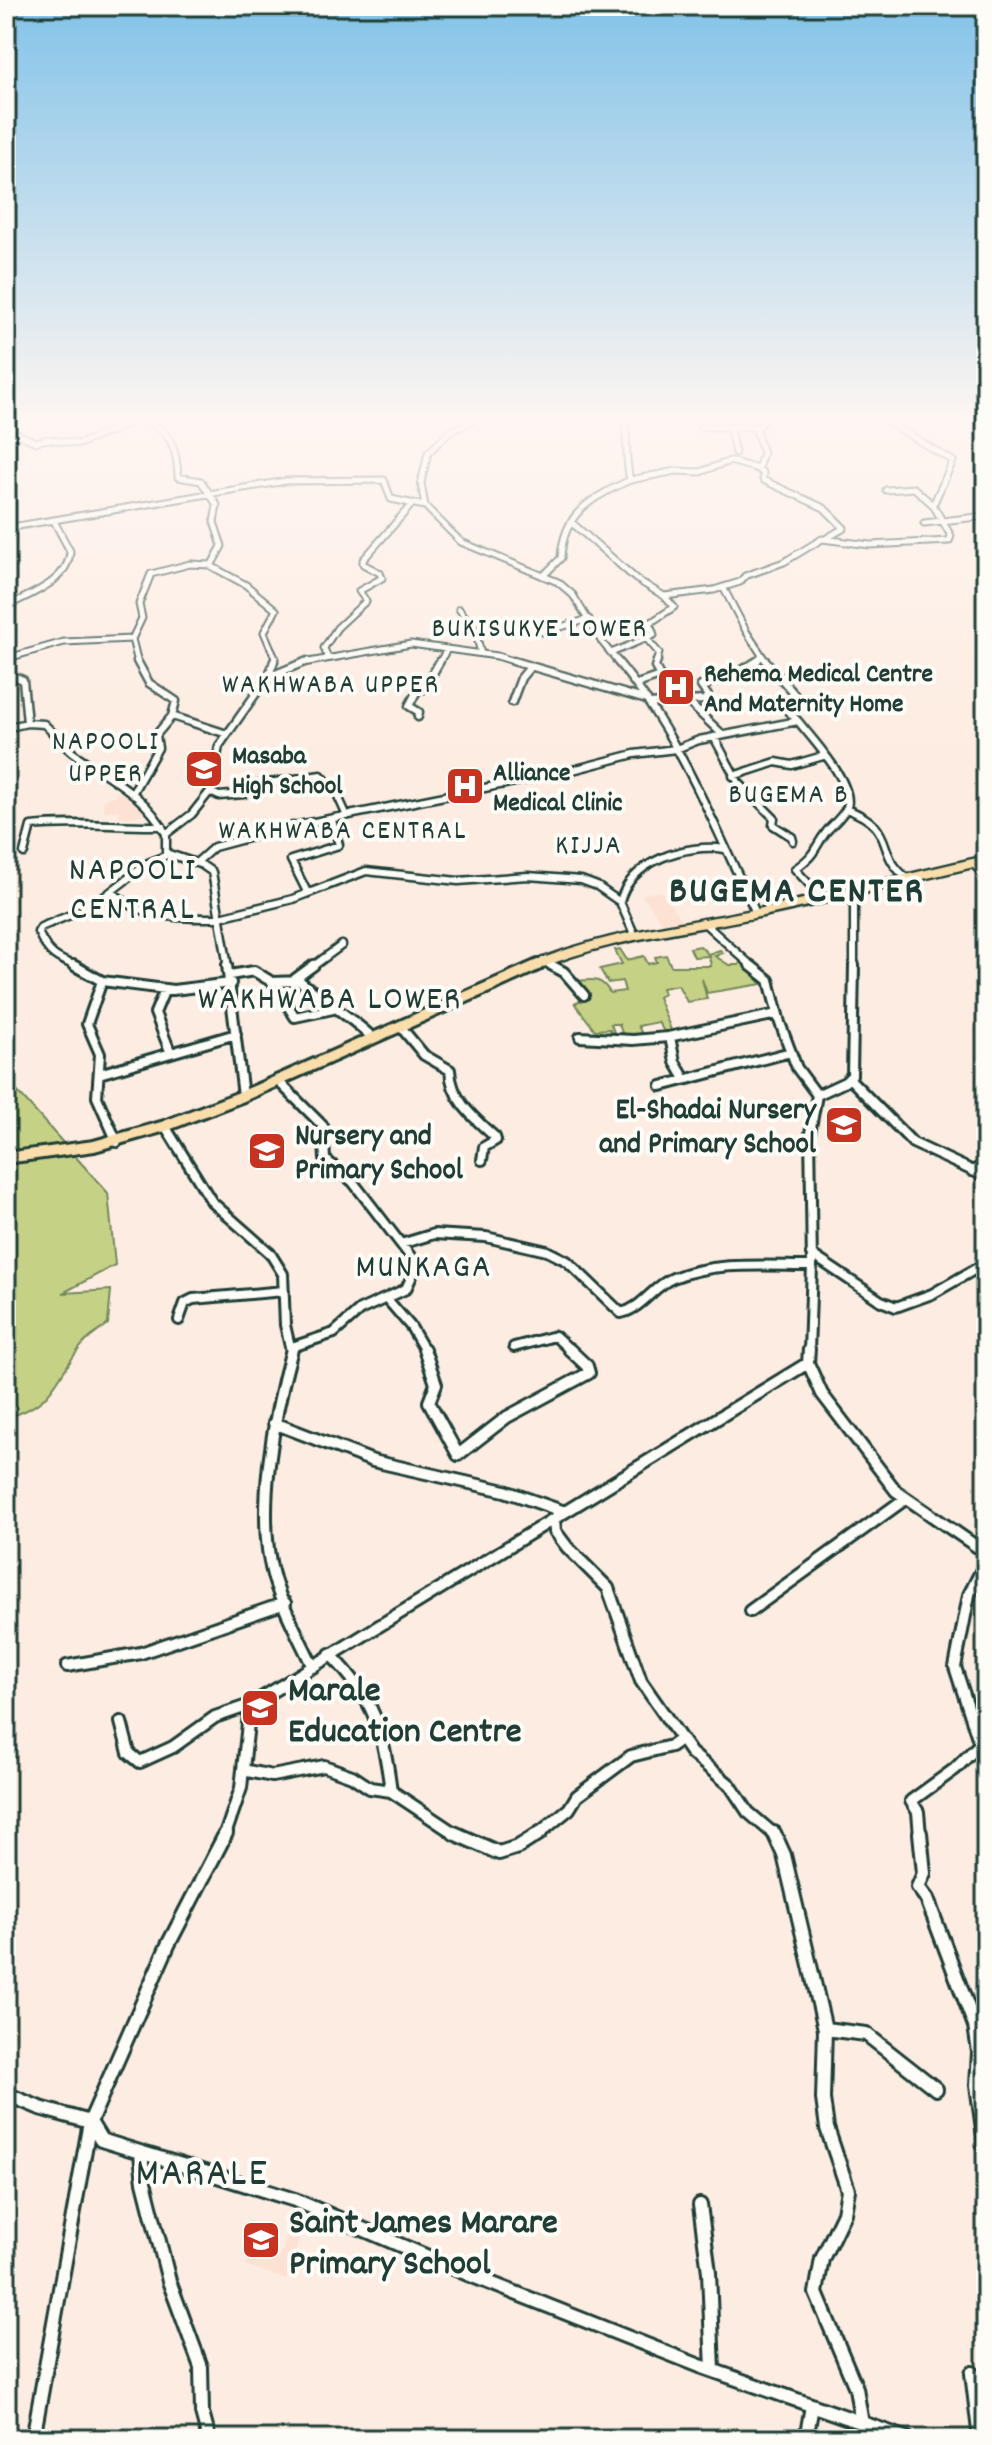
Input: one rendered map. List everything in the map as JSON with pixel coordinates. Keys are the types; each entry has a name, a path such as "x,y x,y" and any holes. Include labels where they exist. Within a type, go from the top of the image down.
{"main road":[{"path":"6,1158 117,1142 165,1126 243,1096 543,961 635,936 756,913 986,860"}],"street":[{"path":"6,607 56,579 69,563 70,550 62,535"},
{"path":"211,565 222,546 218,535"},
{"path":"327,656 324,648 337,628 366,601 359,591 382,578 380,573 363,564 363,560 385,535"},
{"path":"454,535 461,542 567,588 611,653 637,684 676,749 756,913"},
{"path":"543,576 561,558 562,535"},
{"path":"586,535 674,607 650,623 654,635 611,653"},
{"path":"664,596 740,582 756,571 784,562 830,535"},
{"path":"822,539 870,545 945,543 951,535"},
{"path":"133,792 158,748 156,735 172,716 176,701 152,688 143,679 132,639 142,618 139,604 151,574 190,564 211,565 266,599 276,610 267,621 264,632 266,645 275,658 268,679 227,734 216,755 214,786 192,814 166,834"},
{"path":"723,587 739,623 795,695 788,711 842,779 849,796 846,809 824,835 814,856 795,869 821,897"},
{"path":"459,609 474,628 481,654"},
{"path":"543,632 589,619"},
{"path":"637,684 660,676 655,667 659,653 646,638"},
{"path":"27,723 25,686 23,680 11,675 7,656 64,642 132,639"},
{"path":"268,679 293,665 327,656 405,644 481,654 648,702 687,701 705,700 708,696 701,686 721,681 752,666 762,656"},
{"path":"418,717 419,712 409,706 418,689 424,689 446,651"},
{"path":"512,702 521,678 531,666"},
{"path":"687,701 723,735"},
{"path":"172,716 227,734"},
{"path":"196,863 221,845 798,721"},
{"path":"6,728 27,723 44,724 72,752 133,792 162,826 166,834 167,855"},
{"path":"714,737 733,776 752,803 774,818 773,825 792,837 793,841"},
{"path":"733,776 776,762 792,765 823,756"},
{"path":"210,792 219,796 244,794 249,786 321,775 336,792 347,816"},
{"path":"846,809 864,816 877,827 888,845 891,867 907,878"},
{"path":"307,892 291,860 339,845 332,820"},
{"path":"24,853 31,826 70,822 113,827 162,826"},
{"path":"620,902 626,883 653,861 693,850 725,849"},
{"path":"167,855 208,867 212,872 230,979 243,1096"},
{"path":"167,855 148,863 92,906 41,927 38,932 46,950 57,960 77,966 102,981 192,989 254,971 272,982 295,979 342,945"},
{"path":"972,863 986,876"},
{"path":"112,891 120,901 143,910 187,920 220,918 293,899 358,873 376,871 458,881 528,876 581,880 597,886 620,902 635,936"},
{"path":"854,890 856,912 850,1079 913,1143 986,1177"},
{"path":"703,922 730,949 764,974 771,986 791,1052 805,1081 817,1095"},
{"path":"543,961 564,972 584,995"},
{"path":"295,979 311,988 333,1009 344,1012 373,1038"},
{"path":"102,981 87,1024 100,1054 97,1097 117,1142"},
{"path":"165,989 153,1003 153,1009 165,1031 170,1051"},
{"path":"281,995 295,1017 333,1009"},
{"path":"580,1037 633,1040 670,1037 777,1014"},
{"path":"400,1026 424,1055 450,1070 452,1088 469,1113 495,1137 496,1140 484,1147 482,1160"},
{"path":"99,1074 236,1034"},
{"path":"670,1037 675,1062 685,1079"},
{"path":"661,1086 750,1064 778,1052 791,1052"},
{"path":"817,1095 850,1079"},
{"path":"277,1080 323,1126 325,1159 353,1182 415,1260 416,1271 406,1289 360,1310 334,1333 292,1347"},
{"path":"817,1095 810,1133 808,1363 822,1394 905,1499 986,1553"},
{"path":"165,1126 212,1202 279,1263 285,1325 292,1347 270,1451 267,1551 269,1568 313,1667"},
{"path":"972,1171 986,1164"},
{"path":"401,1244 425,1235 473,1236 547,1251 567,1261 621,1313 634,1309 655,1289 684,1276 733,1267 811,1260 896,1307 932,1294 986,1263"},
{"path":"179,1320 185,1303 193,1299 284,1291"},
{"path":"387,1299 426,1354 436,1384 429,1402 458,1455 467,1451 509,1415 589,1373 587,1366 555,1336 514,1347"},
{"path":"121,1722 129,1753 134,1759 146,1761 173,1747 215,1717 250,1705 313,1667 808,1363"},
{"path":"274,1423 373,1461 505,1491 560,1516"},
{"path":"750,1611 905,1499"},
{"path":"560,1516 555,1531 608,1588 641,1681 694,1756 730,1785 748,1812 779,1840 795,1893 825,2029 824,2112 846,2182 848,2199 822,2259 816,2293 856,2388 862,2424"},
{"path":"986,1562 969,1595 955,1667 980,1744 955,1769 911,1801 918,1812 924,1873 918,1887 927,1899 975,2026 979,2052 977,2085 986,2151"},
{"path":"67,1666 141,1653 285,1603"},
{"path":"330,1654 355,1679 384,1736 391,1791"},
{"path":"33,2439 90,2122 168,1945 229,1827 241,1788 250,1705"},
{"path":"243,1770 278,1776 324,1766 352,1776 370,1788 391,1791 482,1850 501,1853 558,1821 576,1802 577,1796 621,1763 681,1739"},
{"path":"825,2029 866,2034 936,2089"},
{"path":"6,2094 40,2108 90,2122 101,2140 295,2200 470,2275 713,2370 908,2439"},
{"path":"141,2154 144,2182 169,2281 201,2367 202,2413 209,2439"},
{"path":"700,2205 709,2272 713,2370"},
{"path":"972,2373 980,2439"},
{"path":"806,2439 812,2406"}],"shaded area":[{"path":"126,791 148,814 127,817 119,816 119,810 104,811 103,800"},
{"path":"660,891 682,920 664,925 642,895"},
{"path":"292,2222 303,2226 286,2280 246,2265 250,2251 279,2261"}],"green space":[{"path":"700,946 708,954 720,950 723,953 715,956 729,965 739,965 740,961 762,984 707,993 702,979 707,999 687,1002 678,985 662,988 664,994 658,997 673,1035 667,1036 658,1022 638,1026 644,1038 624,1039 619,1024 611,1024 616,1038 611,1038 610,1029 595,1030 575,1004 578,1002 574,1003 582,1000 567,981 591,980 601,983 610,993 625,991 622,981 608,983 600,969 622,964 615,950 620,949 627,960 644,956 648,964 657,962 655,957 666,955 671,966 711,966 709,956 694,957 690,948"},
{"path":"6,1079 108,1193 115,1265 63,1293 111,1290 108,1324 82,1345 44,1399 6,1418"}],"place":[{"name":"Rehema Medical Centre And Maternity Home","path":"676,687"},
{"name":"Masaba High School","path":"204,769"},
{"name":"Alliance Medical Clinic","path":"465,786"},
{"name":"El-Shadai Nursery and Primary School","path":"844,1125"},
{"name":"Nursery and Primary School","path":"267,1151"},
{"name":"Marale Education Centre","path":"260,1708"},
{"name":"Saint James Marare Primary School","path":"261,2240"}],"district":[{"name":"BUKISUKYE LOWER","path":"540,626"},
{"name":"WAKHWABA UPPER","path":"331,682"},
{"name":"NAPOOLI UPPER","path":"106,755"},
{"name":"BUGEMA B","path":"789,792"},
{"name":"WAKHWABA CENTRAL","path":"343,828"},
{"name":"KIJJA","path":"589,843"},
{"name":"NAPOOLI CENTRAL","path":"133,886"},
{"name":"BUGEMA CENTER","path":"797,888"},
{"name":"WAKHWABA LOWER","path":"330,996"},
{"name":"MUNKAGA","path":"424,1264"},
{"name":"MARALE","path":"202,2170"}]}
